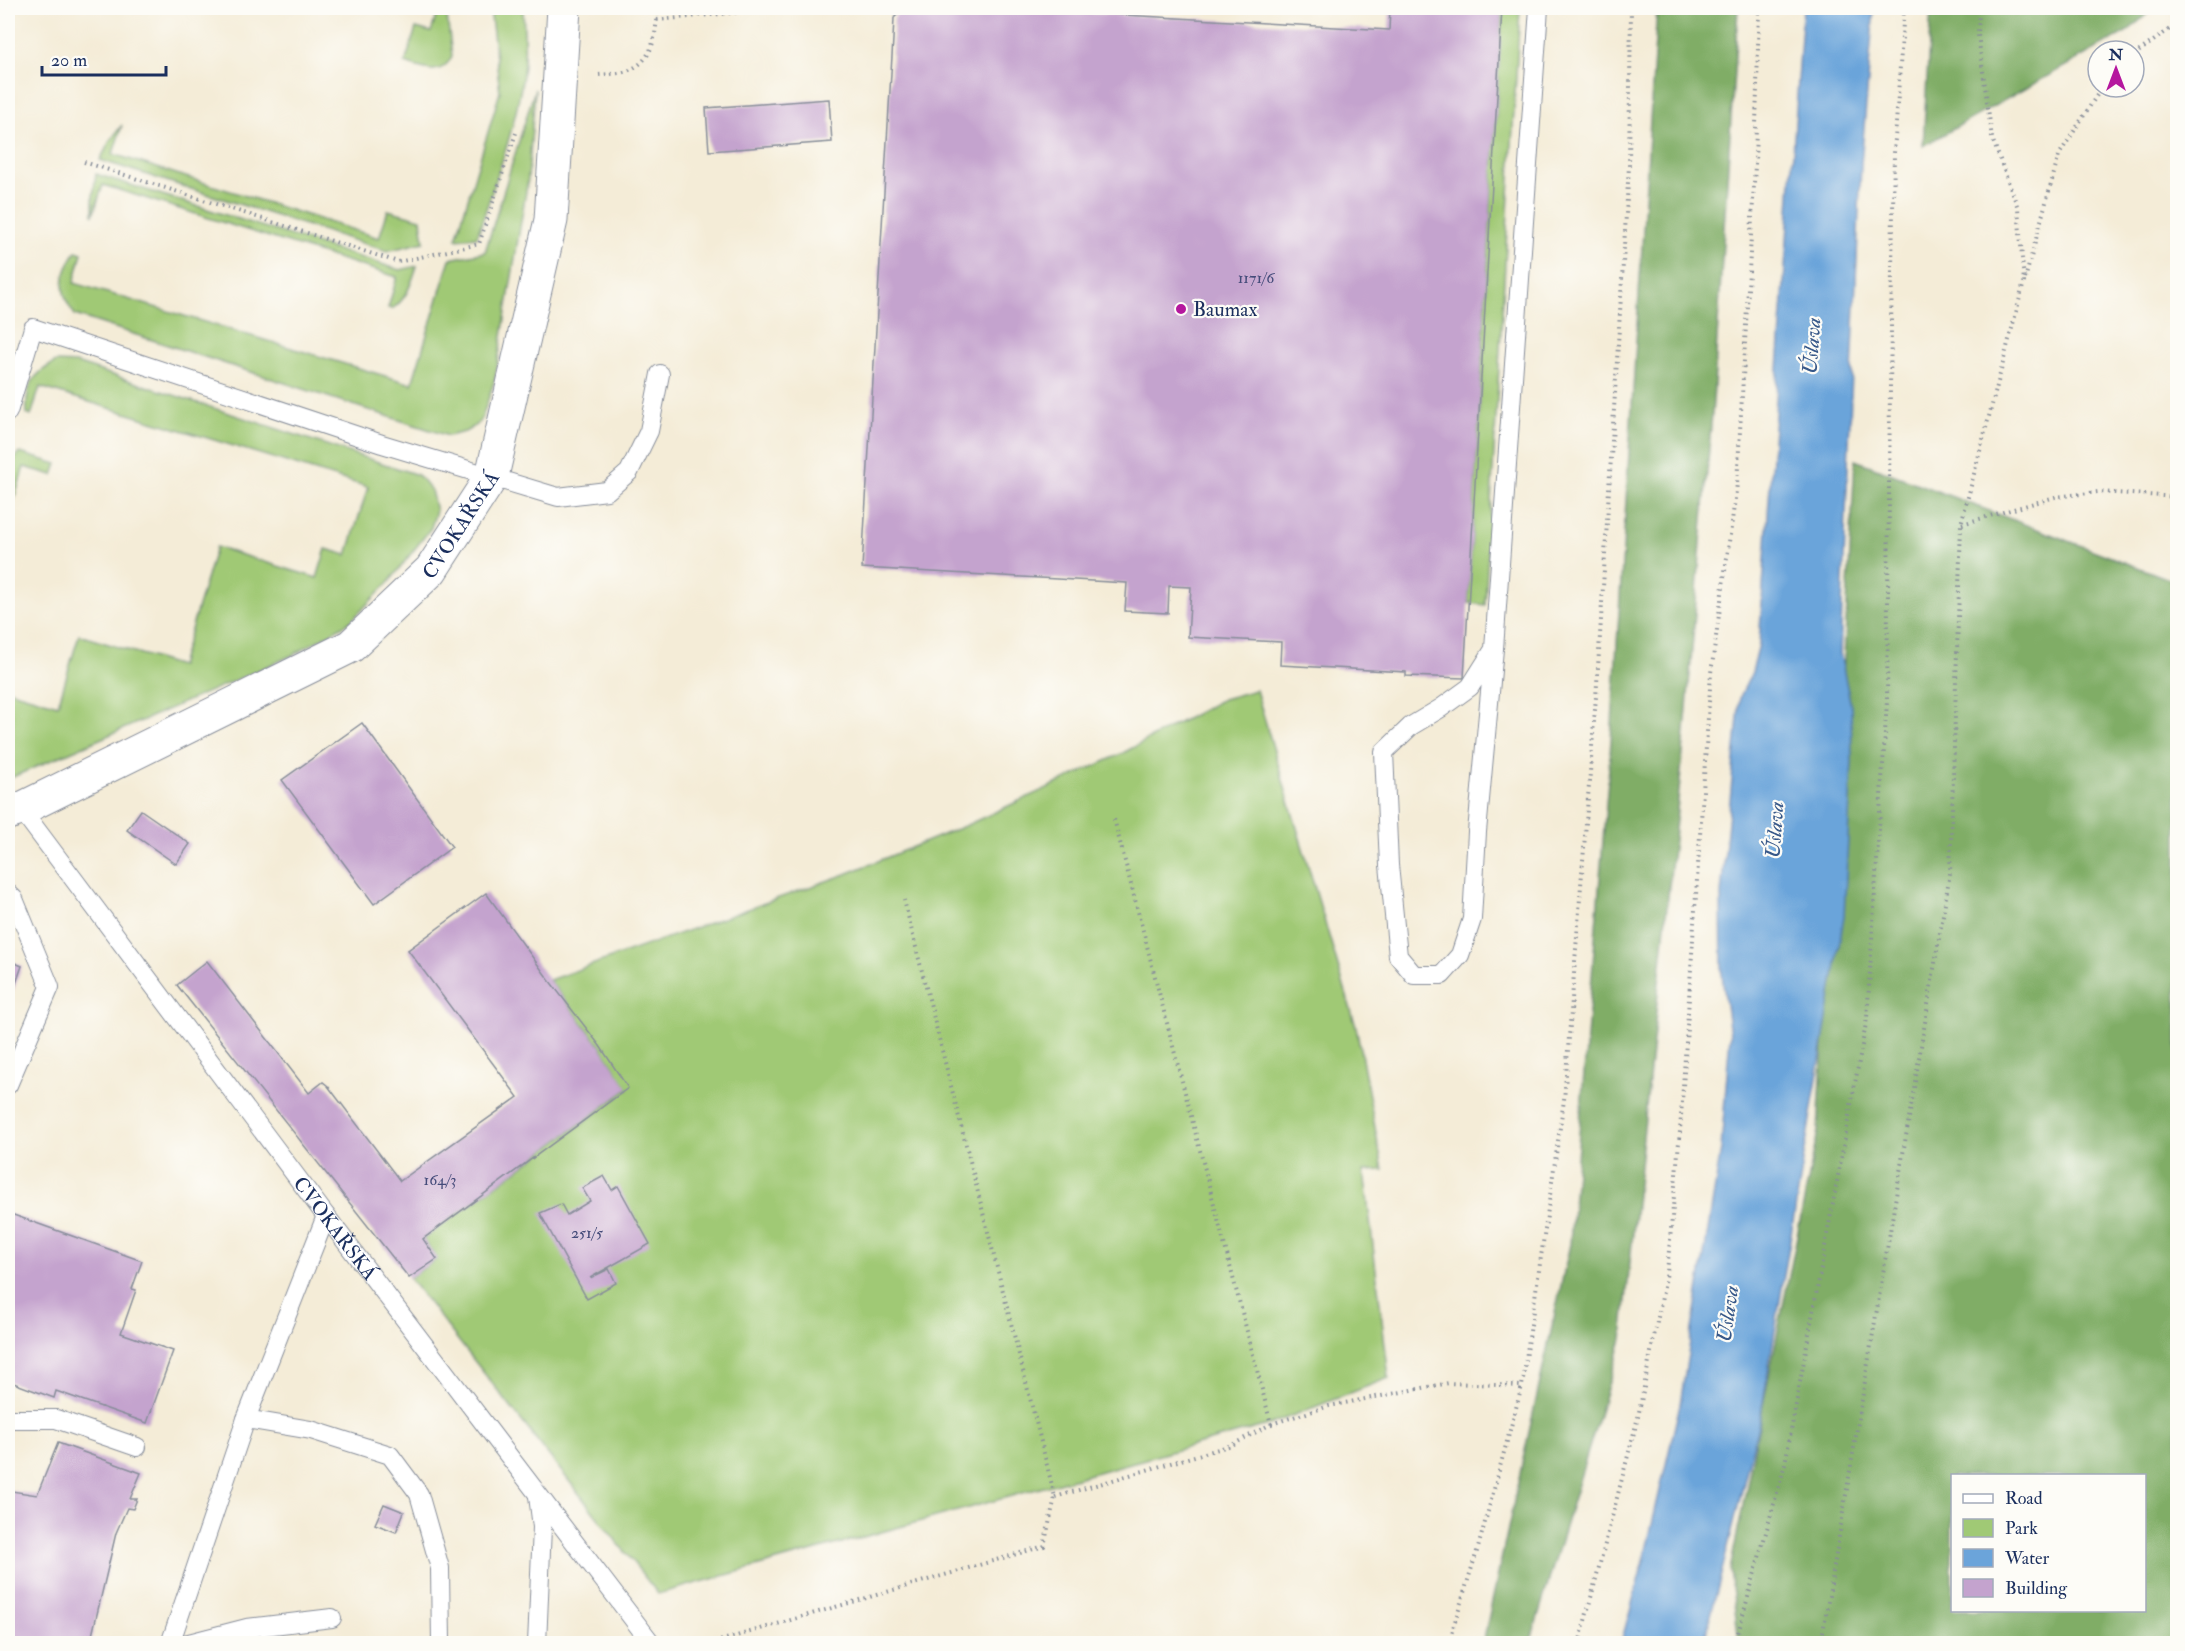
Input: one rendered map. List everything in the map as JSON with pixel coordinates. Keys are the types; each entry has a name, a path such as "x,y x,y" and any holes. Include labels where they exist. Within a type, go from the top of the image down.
{"street":[{"name":"CVOKAŘSKÁ","path":"14,811 351,646 431,570 492,476 551,220 564,8"}],"lane":[{"path":"1494,649 1470,687 1411,726 1384,752 1389,865 1398,956 1414,975 1442,975 1460,955 1472,919 1477,832 1494,649 1539,8"},
{"path":"8,412 33,328 382,444 558,497 607,490 629,472 649,431 660,374"},
{"name":"CVOKAŘSKÁ","path":"14,811 652,1644"},
{"path":"8,893 14,899 50,987 8,1085"},
{"path":"170,1644 246,1419 326,1216"},
{"path":"8,1419 56,1419 137,1447"},
{"path":"246,1419 311,1430 390,1455 419,1494 440,1568 441,1644"},
{"path":"537,1644 542,1527 538,1494"},
{"path":"185,1644 247,1628 332,1618"}],"path":[{"path":"560,74 598,75 627,71 646,58 655,41 658,8"},
{"path":"657,20 784,8"},
{"path":"1080,8 1087,8"},
{"path":"1448,1644 1478,1548 1522,1386 1564,1100 1596,696 1629,166 1631,8"},
{"path":"1579,1644 1638,1417 1667,1272 1680,1131 1711,673 1737,484 1755,165 1759,8"},
{"path":"1734,1644 1785,1464 1867,1018 1887,701 1889,399 1894,164 1904,8"},
{"path":"1978,8 1978,35 1992,138 2018,208 2024,282"},
{"path":"2146,46 2178,23"},
{"path":"1821,1644 1950,873 1961,525 2059,156 2095,99"},
{"path":"84,162 398,262 479,244 518,126"},
{"path":"1961,525 2055,497 2098,492 2178,497"},
{"path":"1114,819 1271,1424"},
{"path":"710,1644 1044,1546 1055,1497 904,900"},
{"path":"1055,1497 1232,1445 1271,1424 1329,1406 1449,1383 1522,1386"}],"green space":[{"path":"439,8 446,8 452,56 448,63 432,70 405,63 416,28 431,32"},
{"path":"490,8 523,8 522,81 508,140 477,237 456,239 500,92"},
{"path":"1502,8 1520,8 1485,605 1468,603"},
{"path":"1657,8 1738,8 1713,402 1684,743 1622,1339 1530,1643 1483,1643 1570,1244 1610,755"},
{"path":"1931,8 2154,8 2128,31 2114,39 2086,39 2086,55 1923,146"},
{"path":"535,89 528,179 495,379 482,418 477,425 465,432 448,436 75,315 65,298 64,275 76,251 82,253 74,283 412,384 450,259 485,252"},
{"path":"122,125 113,154 379,238 388,210 421,219 424,242 387,251 100,160"},
{"path":"96,174 400,270 417,266 405,296 392,309 388,308 397,277 103,185 93,215"},
{"path":"56,362 76,363 418,475 431,490 436,511 431,528 390,581 350,622 293,655 8,779 8,690 58,705 79,635 180,666 216,547 317,578 326,549 347,555 368,487 40,387 31,416 27,414 27,396 32,382 41,371"},
{"path":"20,453 57,464 53,475 24,467 8,520 8,464"},
{"path":"1855,460 2177,582 2177,1643 1739,1643 1730,1570 1818,1131"},
{"path":"1256,690 1356,1027 1383,1170 1364,1171 1389,1378 1271,1424 658,1594 409,1278 437,1259 423,1239 628,1089 600,1046 549,980 846,874 967,825 1123,753 1223,699"}],"water":[{"name":"Úslava","path":"1803,8 1874,8 1861,164 1840,653 1851,706 1852,761 1844,916 1761,1414 1704,1643 1621,1643 1643,1563 1680,1404 1721,1149 1730,1035 1722,975 1721,894 1740,697 1752,672 1759,644"}],"building":[{"name":"Baumax","path":"895,8 999,8 1389,30 1390,8 1502,8 1464,678 1406,676 1406,672 1280,665 1281,642 1188,637 1191,587 1169,586 1168,613 1125,611 1127,583 862,568 894,18 897,15 894,15"},
{"path":"829,99 832,142 709,151 706,108"},
{"path":"362,723 452,847 374,904 282,780"},
{"path":"141,810 190,844 176,864 127,830"},
{"path":"486,893 600,1046 628,1088 423,1239 437,1259 409,1278 177,985 207,961 309,1093 323,1082 328,1086 400,1181 518,1097 408,950"},
{"path":"8,960 22,966 8,1006"},
{"path":"604,1176 612,1190 618,1186 650,1244 590,1278 609,1269 616,1283 587,1299 540,1213 561,1204 567,1215 590,1201 582,1188"},
{"path":"8,1213 142,1261 132,1289 136,1290 121,1333 173,1351 147,1423 56,1391 54,1398 8,1381"},
{"path":"58,1443 141,1473 130,1499 137,1499 133,1509 127,1508 116,1533 90,1644 8,1644 8,1510 12,1491 37,1495"},
{"path":"384,1504 404,1512 396,1532 375,1524"}],"place":[{"name":"Baumax","path":"1181,309"}]}
